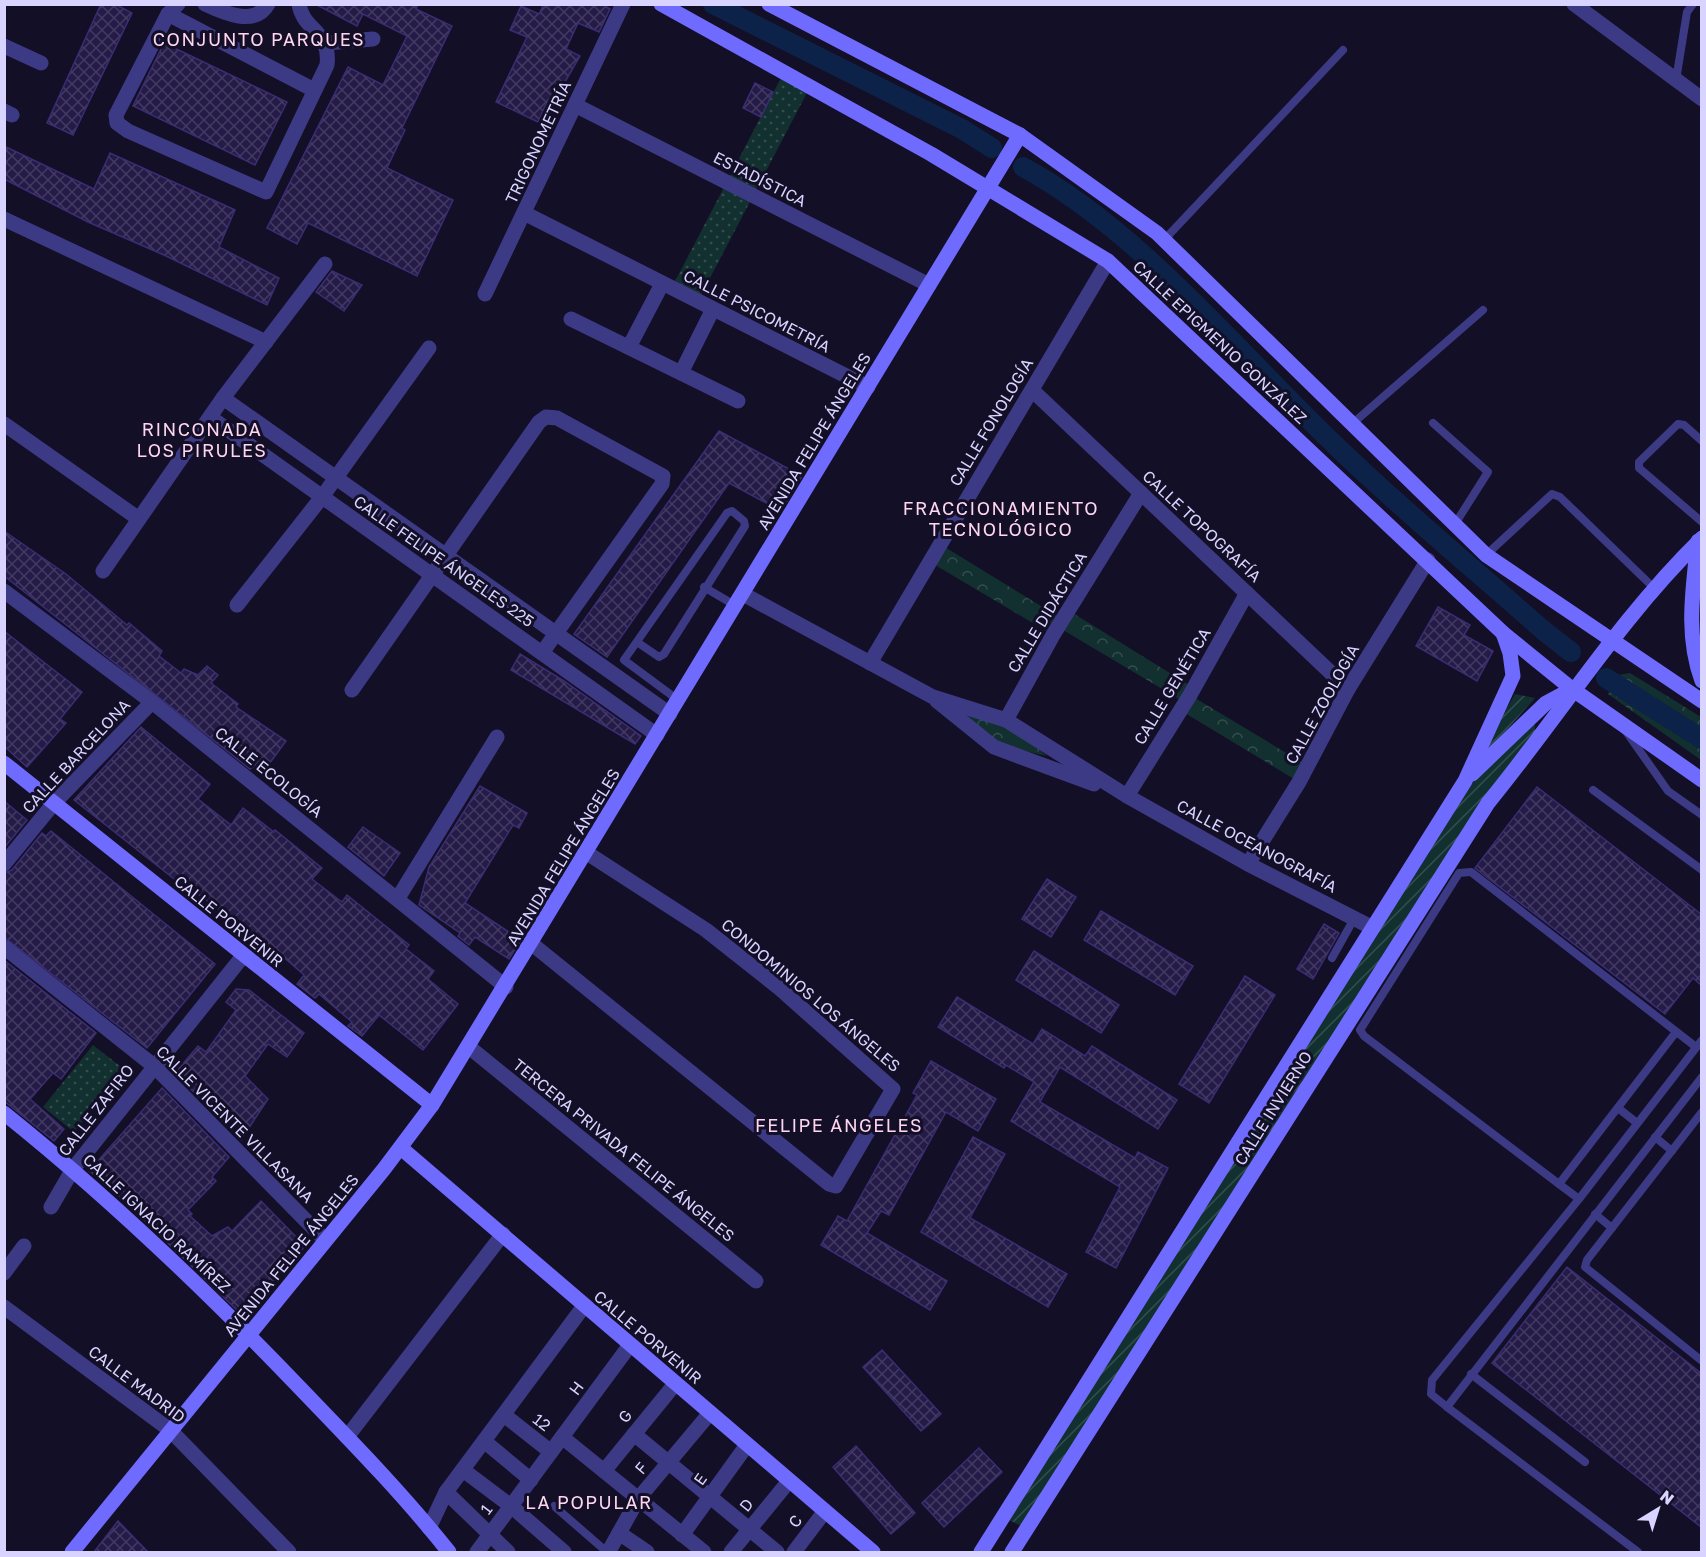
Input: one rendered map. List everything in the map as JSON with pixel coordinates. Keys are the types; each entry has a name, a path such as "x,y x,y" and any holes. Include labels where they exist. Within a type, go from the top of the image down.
{"street":[{"path":"205,4 219,11 250,17 264,12 268,4"},
{"path":"299,4 301,13 326,43 327,65 266,192 128,131 117,123 116,115 173,9 314,90"},
{"name":"TRIGONOMETRÍA","path":"485,294 623,4"},
{"name":"CALLE EPIGMENIO GONZÁLEZ","path":"661,4 988,187 1107,261 1428,560 1503,633 1621,723 1701,780"},
{"name":"CALLE EPIGMENIO GONZÁLEZ","path":"769,4 1020,135 1164,240 1486,555 1607,643 1701,701"},
{"path":"1574,4 1701,99"},
{"path":"326,43 373,39"},
{"path":"4,46 41,63"},
{"name":"ESTADÍSTICA","path":"575,105 929,285"},
{"name":"AVENIDA FELIPE ÁNGELES","path":"72,1552 402,1148 432,1106 1020,135"},
{"name":"CALLE PSICOMETRÍA","path":"524,213 868,387"},
{"path":"4,219 266,342"},
{"name":"CALLE FONOLOGÍA","path":"870,663 1107,261"},
{"path":"103,571 223,398 325,264"},
{"name":"CALLE PSICOMETRÍA","path":"629,348 662,284"},
{"path":"681,374 713,309"},
{"path":"571,319 738,401"},
{"path":"237,605 322,496 429,348"},
{"name":"CALLE TOPOGRAFÍA","path":"1032,390 1348,689"},
{"name":"CALLE FELIPE ÁNGELES 225","path":"223,398 556,634 674,707"},
{"name":"CALLE FELIPE ÁNGELES 225","path":"210,417 657,735"},
{"path":"352,690 539,422 546,417 557,418 663,476 662,484 542,653"},
{"path":"4,424 139,519"},
{"name":"CALLE DIDÁCTICA","path":"1006,720 1053,635 1141,493"},
{"path":"1700,540 1690,616 1696,666 1701,681"},
{"name":"CALLE INVIERNO","path":"1012,1552 1488,802 1541,737 1607,643 1700,540"},
{"name":"CALLE ZOOLOGÍA","path":"1248,864 1299,782 1348,689 1428,560"},
{"name":"CALLE ECOLOGÍA","path":"4,591 152,702 506,987"},
{"name":"CALLE GENÉTICA","path":"1127,796 1190,695 1247,593"},
{"name":"CALLE OCEANOGRAFÍA","path":"739,600 870,663 933,697 1006,720 1127,796 1248,864 1371,927"},
{"path":"1465,781 1513,676 1510,653 1503,633"},
{"path":"1465,781 1546,703 1575,686"},
{"name":"CALLE OCEANOGRAFÍA","path":"933,697 994,747 1127,796"},
{"name":"CALLE BARCELONA","path":"4,864 54,803 152,702"},
{"path":"398,898 497,737"},
{"name":"CALLE PORVENIR","path":"4,763 432,1106"},
{"name":"CALLE INVIERNO","path":"981,1552 1371,927 1465,781"},
{"name":"CONDOMINIOS LOS ÁNGELES","path":"532,944 829,1184 836,1185 893,1089 778,987 706,930 587,853"},
{"name":"CALLE VICENTE VILLASANA","path":"4,947 154,1066 325,1240"},
{"name":"CALLE ZAFIRO","path":"51,1207 74,1169 243,956"},
{"name":"TERCERA PRIVADA FELIPE ÁNGELES","path":"469,1047 756,1281"},
{"name":"CALLE IGNACIO RAMÍREZ","path":"4,1113 74,1169 249,1335 347,1437 449,1552"},
{"name":"CALLE PORVENIR","path":"402,1148 825,1511 864,1550"},
{"path":"347,1437 502,1234"},
{"path":"4,1273 24,1246"},
{"path":"429,1528 446,1492 584,1306"},
{"name":"CALLE MADRID","path":"4,1307 170,1430 289,1552"},
{"name":"H","path":"551,1452 630,1345"},
{"name":"G","path":"604,1470 675,1384"},
{"name":"F","path":"608,1552 638,1499 710,1413"},
{"name":"12","path":"504,1415 551,1452 528,1484"},
{"path":"634,1434 777,1552"},
{"path":"562,1437 704,1552"},
{"path":"484,1441 528,1484"},
{"name":"E","path":"682,1535 747,1445"},
{"path":"463,1470 511,1506 564,1552"},
{"name":"D","path":"731,1552 789,1481"},
{"name":"1","path":"477,1552 528,1484"},
{"path":"446,1492 508,1552"},
{"name":"C","path":"794,1552 825,1511"},
{"path":"619,1533 647,1552"}],"lane":[{"path":"1676,80 1688,12 1694,4"},
{"path":"1164,240 1343,50"},
{"path":"1352,424 1483,310"},
{"path":"1432,423 1488,472 1455,524"},
{"path":"1701,441 1684,425 1678,424 1639,462 1639,468 1701,522"},
{"path":"1486,555 1552,494 1560,497 1655,590"},
{"path":"637,642 655,655 660,657 664,654 704,587 745,526 744,521 729,511 624,660 674,707"},
{"path":"704,587 739,600"},
{"path":"1621,723 1634,745 1668,791 1701,815"},
{"path":"1593,790 1701,870"},
{"path":"1579,1199 1364,1036 1360,1030 1459,873 1471,872 1696,1047"},
{"path":"1332,958 1355,917"},
{"path":"1559,1184 1676,1032"},
{"path":"1638,1552 1431,1394 1432,1380 1579,1199 1701,1040"},
{"path":"1447,1407 1701,1077"},
{"path":"1618,1108 1637,1123"},
{"path":"1701,1112 1587,1260 1585,1267 1701,1360"},
{"path":"1655,1137 1672,1150"},
{"path":"1595,1214 1612,1228"},
{"path":"1471,1374 1585,1462"},
{"path":"554,1506 608,1552"}],"green space":[{"path":"784,72 810,87 698,301 671,289"},
{"path":"940,544 1062,619 1068,610 1194,688 1190,695 1308,766 1299,782 1180,710 1184,702 1058,627 1053,635 930,562"},
{"path":"1630,673 1701,717 1701,760 1608,694 1618,675"},
{"path":"1515,694 1535,698 1473,768"},
{"path":"956,709 1005,721 1047,756 998,745"},
{"path":"1535,723 1535,733 1021,1526 1009,1520 1470,785"},
{"path":"93,1045 125,1070 74,1132 43,1107"}],"building":[{"path":"101,4 115,4 132,13 73,135 47,123"},
{"path":"315,4 418,4 416,9 452,26 402,128 405,130 387,168 453,200 417,276 308,223 297,244 267,228 348,67 383,85 407,36 363,14 357,26"},
{"path":"544,4 602,4 610,9 599,32 578,23 566,49 580,56 551,106 546,104 538,122 496,102 527,37 510,30 521,6 539,14"},
{"path":"164,43 287,102 255,165 133,106"},
{"path":"755,83 773,92 761,117 743,108"},
{"path":"4,146 94,189 110,153 235,210 219,247 279,278 267,305 164,255 88,222 4,179"},
{"path":"332,271 362,285 344,311 316,292"},
{"path":"719,431 802,476 781,511 729,483 607,657 574,634"},
{"path":"4,531 66,574 127,625 129,623 162,651 159,656 181,673 184,669 198,675 207,666 218,675 211,683 238,704 236,707 286,741 264,771 257,765 250,769 4,576"},
{"path":"1438,607 1470,625 1464,635 1493,651 1477,681 1416,646"},
{"path":"4,631 82,692 60,719 66,723 27,767 4,746"},
{"path":"520,654 564,681 641,736 635,744 511,670"},
{"path":"141,727 210,784 198,799 231,825 243,808 274,832 275,830 322,868 312,879 342,902 347,895 409,945 406,949 434,971 428,979 458,1004 423,1050 379,1015 362,1036 348,1026 352,1022 319,994 315,998 297,984 304,975 288,961 252,933 249,936 217,908 188,887 187,889 74,800"},
{"path":"480,786 527,813 519,828 513,825 465,903 521,940 509,959 475,937 469,945 458,936 460,933 419,905 429,867"},
{"path":"1537,787 1701,914 1701,985 1693,978 1665,1014 1475,868"},
{"path":"4,801 27,820 4,848"},
{"path":"363,827 400,853 384,876 348,847"},
{"path":"51,831 215,964 147,1048 4,937 4,873 12,870 42,833 46,836"},
{"path":"1047,879 1076,897 1051,937 1022,919"},
{"path":"1101,911 1193,966 1175,995 1084,940"},
{"path":"1324,924 1339,933 1313,979 1297,969"},
{"path":"1034,951 1119,1005 1101,1033 1016,980"},
{"path":"4,960 96,1033 61,1079 53,1073 30,1099 64,1129 54,1141 4,1101"},
{"path":"1245,976 1275,995 1209,1103 1179,1084"},
{"path":"236,989 249,990 304,1033 287,1057 268,1044 245,1076 268,1099 241,1140 175,1073 198,1046 206,1052 236,1010 226,1002"},
{"path":"957,997 1033,1044 1042,1029 1085,1056 1092,1046 1177,1100 1158,1129 1060,1067 1040,1102 1135,1158 1138,1152 1168,1168 1116,1268 1086,1252 1120,1187 1011,1121 1034,1082 1006,1065 1004,1068 938,1027"},
{"path":"931,1061 996,1099 978,1131 946,1112 889,1215 881,1211 867,1233 947,1281 930,1310 821,1245 838,1216 847,1221 917,1095 913,1093"},
{"path":"162,1088 229,1157 212,1177 216,1181 188,1210 192,1214 190,1216 212,1236 228,1227 232,1231 261,1201 305,1246 242,1315 105,1182 89,1171"},
{"path":"973,1137 1005,1154 970,1218 1067,1274 1048,1307 921,1232"},
{"path":"1567,1267 1701,1373 1701,1527 1492,1363"},
{"path":"882,1350 941,1414 921,1431 863,1367"},
{"path":"856,1446 915,1513 891,1534 833,1467"},
{"path":"979,1448 1002,1472 944,1527 922,1503"},
{"path":"118,1521 148,1552 94,1552"}],"waterway":[{"path":"713,4 962,129 992,148"},
{"path":"1023,167 1066,193 1147,258 1359,468 1544,631 1571,652"},
{"path":"1606,678 1702,739"}],"district":[{"name":"CONJUNTO PARQUES","path":"259,39"},
{"name":"RINCONADA LOS PIRULES","path":"202,439"},
{"name":"FRACCIONAMIENTO TECNOLÓGICO","path":"1001,518"},
{"name":"FELIPE ÁNGELES","path":"839,1125"},
{"name":"LA POPULAR","path":"589,1502"}]}
